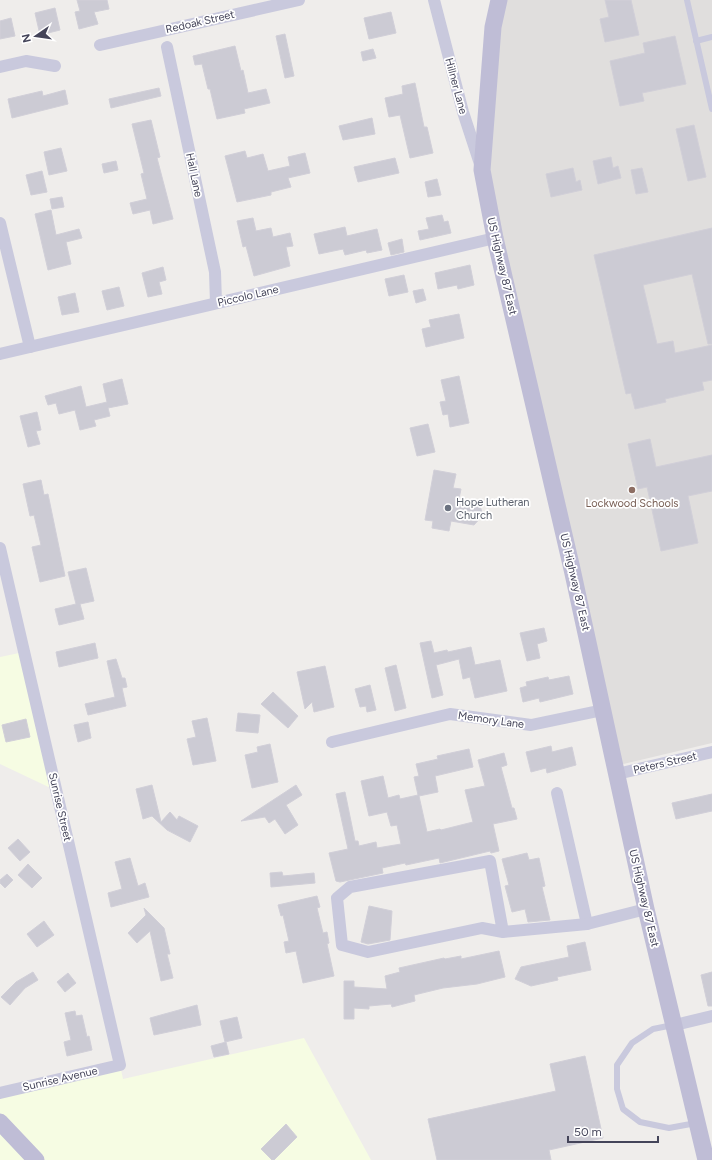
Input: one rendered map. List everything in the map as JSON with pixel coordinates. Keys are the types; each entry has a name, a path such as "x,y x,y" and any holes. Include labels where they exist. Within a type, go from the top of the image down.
{"street":[{"name":"Redoak Street","path":"100,45 299,0"},
{"name":"Hillner Lane","path":"434,0 463,112 482,170"},
{"name":"US Highway 87 East","path":"499,0 493,27 482,170 495,238 573,576 646,909 706,1160"},
{"name":"Hall Lane","path":"167,47 215,272 216,303"},
{"path":"0,67 26,61 55,66"},
{"path":"0,223 30,347"},
{"name":"Piccolo Lane","path":"0,354 495,238"},
{"name":"Sunrise Street","path":"0,548 120,1065"},
{"name":"Memory Lane","path":"332,742 450,714 531,725 603,710"},
{"name":"Peters Street","path":"617,774 712,752"},
{"path":"556,793 587,924"},
{"path":"503,932 490,860 350,887 337,898 342,945 368,952 482,928 503,932 587,924 646,909"},
{"path":"674,1025 712,1016"},
{"name":"Sunrise Avenue","path":"0,1093 120,1065"},
{"path":"0,1122 36,1160"}],"lane":[{"path":"687,0 712,109"},
{"path":"696,41 712,37"},
{"path":"674,1025 653,1029 632,1043 617,1065 617,1089 623,1109 640,1122 669,1128 697,1123"}],"shaded area":[{"name":"Lockwood Schools","path":"499,0 712,0 712,743 615,766 482,170"},
{"path":"24,652 57,791 0,764 0,657"},
{"path":"304,1038 371,1160 0,1160 0,1093 120,1065 123,1079"}],"building":[{"path":"77,0 107,0 109,9 94,12 98,24 79,29 75,12 80,11"},
{"path":"605,0 631,0 639,35 605,42 600,19 609,17"},
{"path":"55,8 60,30 40,35 35,13"},
{"path":"391,12 396,33 369,39 364,18"},
{"path":"11,18 15,36 0,39 0,21"},
{"path":"285,34 294,76 285,78 276,36"},
{"path":"675,36 686,84 642,93 644,101 620,106 610,61 645,53 643,43"},
{"path":"235,46 241,71 243,70 248,93 266,89 270,103 244,109 245,113 217,119 202,64 195,65 193,56"},
{"path":"373,49 376,58 363,61 361,52"},
{"path":"415,83 424,127 427,127 433,153 410,158 400,115 389,117 385,98 403,94 402,86"},
{"path":"159,88 161,96 111,108 109,99"},
{"path":"65,90 68,104 12,118 8,99 42,91 43,96"},
{"path":"372,118 375,134 343,140 339,126"},
{"path":"151,120 160,157 157,158 173,219 153,224 150,210 133,214 130,203 147,199 141,174 144,173 132,124"},
{"path":"694,125 706,177 688,181 676,129"},
{"path":"61,148 67,171 49,175 44,152"},
{"path":"245,151 247,158 263,154 268,171 290,166 288,157 305,153 310,173 288,178 291,187 271,192 271,195 237,202 225,156"},
{"path":"611,157 613,168 618,166 621,178 598,184 593,161"},
{"path":"395,158 399,173 358,182 354,167"},
{"path":"116,161 118,170 104,173 102,164"},
{"path":"573,168 576,182 580,180 582,190 551,197 546,174"},
{"path":"642,168 648,192 636,194 631,170"},
{"path":"42,171 47,192 31,195 26,175"},
{"path":"437,179 441,195 428,197 425,182"},
{"path":"62,197 64,207 52,209 50,199"},
{"path":"51,210 56,235 79,229 82,238 66,242 71,264 48,270 35,214"},
{"path":"442,215 444,222 448,221 451,233 420,240 418,231 429,229 426,218"},
{"path":"253,218 256,231 271,228 273,237 290,233 293,246 286,247 290,266 254,276 246,246 243,247 237,221"},
{"path":"345,227 347,236 377,229 382,250 367,253 366,250 345,255 343,249 319,254 314,234"},
{"path":"712,228 712,344 708,344 692,274 643,285 657,344 673,341 675,353 712,345 712,380 702,382 704,390 665,399 666,402 635,409 631,393 626,394 594,255"},
{"path":"402,239 404,252 391,255 388,243"},
{"path":"470,265 474,285 458,289 457,285 438,289 435,273"},
{"path":"163,267 166,280 159,282 162,294 148,297 142,273"},
{"path":"404,275 408,292 389,296 385,279"},
{"path":"119,287 124,306 107,310 102,291"},
{"path":"423,289 426,300 416,303 413,291"},
{"path":"75,293 79,312 62,315 58,297"},
{"path":"459,314 464,338 426,347 422,329 431,327 429,320"},
{"path":"459,376 469,423 450,427 448,414 443,415 440,402 446,401 441,380"},
{"path":"122,379 128,404 108,408 110,416 94,420 96,426 80,430 75,410 59,414 56,403 48,405 45,396 81,386 86,407 107,402 103,384"},
{"path":"37,412 41,430 36,431 40,444 28,447 20,416"},
{"path":"428,424 435,452 417,456 410,428"},
{"path":"650,439 656,467 712,455 712,491 688,496 698,543 661,551 647,487 638,489 628,444"},
{"path":"434,470 456,474 453,488 461,489 459,499 479,503 483,515 474,525 451,521 449,531 432,528 433,521 425,520"},
{"path":"41,480 44,495 48,494 65,576 40,582 32,547 41,545 34,515 30,516 23,484"},
{"path":"86,568 94,601 80,604 84,619 59,625 55,609 76,604 68,572"},
{"path":"544,628 547,641 537,644 540,658 527,661 520,633"},
{"path":"431,641 434,653 447,650 448,652 471,647 475,665 500,660 507,691 475,698 470,677 463,679 459,659 436,665 443,695 432,698 420,643"},
{"path":"95,643 98,658 59,667 56,652"},
{"path":"116,659 122,678 125,678 127,687 122,688 126,706 88,715 85,704 115,697 107,661"},
{"path":"396,665 406,708 395,711 385,668"},
{"path":"325,666 334,707 314,712 312,702 305,709 297,672"},
{"path":"569,676 573,694 540,702 539,698 523,702 520,688 527,686 526,682 548,677 549,680"},
{"path":"370,685 376,710 367,712 366,706 360,707 355,689"},
{"path":"273,692 298,716 288,728 261,704"},
{"path":"238,713 260,715 258,733 236,731"},
{"path":"207,718 216,761 193,765 187,739 196,737 192,721"},
{"path":"26,719 30,737 6,742 2,725"},
{"path":"88,722 91,738 78,742 74,725"},
{"path":"270,744 278,782 252,788 245,755 258,752 257,747"},
{"path":"551,746 552,752 572,747 576,765 547,773 546,768 531,772 526,752"},
{"path":"469,749 473,767 435,776 438,792 419,796 427,832 473,822 465,790 485,786 478,760 504,753 507,765 501,767 512,808 514,808 517,819 493,824 499,851 491,853 490,851 440,863 439,858 406,865 405,863 382,868 383,873 340,882 336,881 329,853 348,849 336,794 345,792 355,841 358,841 359,846 376,842 377,848 401,844 397,825 391,826 387,812 369,816 361,781 383,776 388,798 399,795 400,799 418,795 414,777 419,776 416,764 438,759 437,756"},
{"path":"152,785 161,822 170,812 177,820 179,816 198,826 190,842 167,830 152,816 143,819 136,789"},
{"path":"296,785 302,795 286,805 298,825 285,834 275,819 269,823 265,817 241,821"},
{"path":"712,794 712,811 676,819 672,803"},
{"path":"18,839 30,852 20,861 8,848"},
{"path":"527,853 529,860 539,858 545,886 542,887 550,920 528,922 525,909 512,912 505,886 509,885 502,859"},
{"path":"130,858 138,886 145,883 149,897 111,907 108,893 122,889 115,862"},
{"path":"28,864 42,878 32,888 18,875"},
{"path":"282,872 283,876 314,873 315,883 271,887 270,873"},
{"path":"7,874 13,880 5,888 0,883 0,880"},
{"path":"317,896 320,907 317,908 323,933 327,932 329,943 327,944 334,976 303,983 296,951 286,953 284,942 289,941 283,915 281,916 278,905"},
{"path":"369,906 392,911 390,940 368,944 361,942"},
{"path":"144,908 164,928 170,954 167,954 173,978 161,981 150,931 137,943 128,933 146,915"},
{"path":"44,921 54,935 37,947 27,934"},
{"path":"585,942 591,970 557,977 558,980 531,986 515,979 521,967 569,957 567,946"},
{"path":"499,951 505,977 477,984 443,988 414,995 415,1001 392,1007 391,1004 369,1006 369,1009 354,1008 354,1019 344,1019 344,981 354,981 354,987 387,989 385,976 400,972 399,968 444,958 461,956 461,959"},
{"path":"33,972 38,980 25,988 10,1005 1,997 16,982"},
{"path":"712,972 712,1006 708,1006 701,975"},
{"path":"68,973 76,983 65,992 57,982"},
{"path":"197,1005 201,1025 154,1035 150,1018"},
{"path":"75,1011 76,1016 82,1015 87,1037 89,1036 92,1050 67,1056 64,1042 71,1040 65,1013"},
{"path":"237,1017 242,1038 225,1042 220,1021"},
{"path":"226,1042 229,1054 214,1057 211,1046"},
{"path":"585,1056 603,1138 549,1150 551,1160 437,1160 428,1119 556,1091 550,1064"},
{"path":"286,1124 297,1137 274,1160 272,1160 261,1149"}],"place":[{"name":"Lockwood Schools","path":"632,490"},
{"name":"Hope Lutheran Church","path":"448,508"}]}
